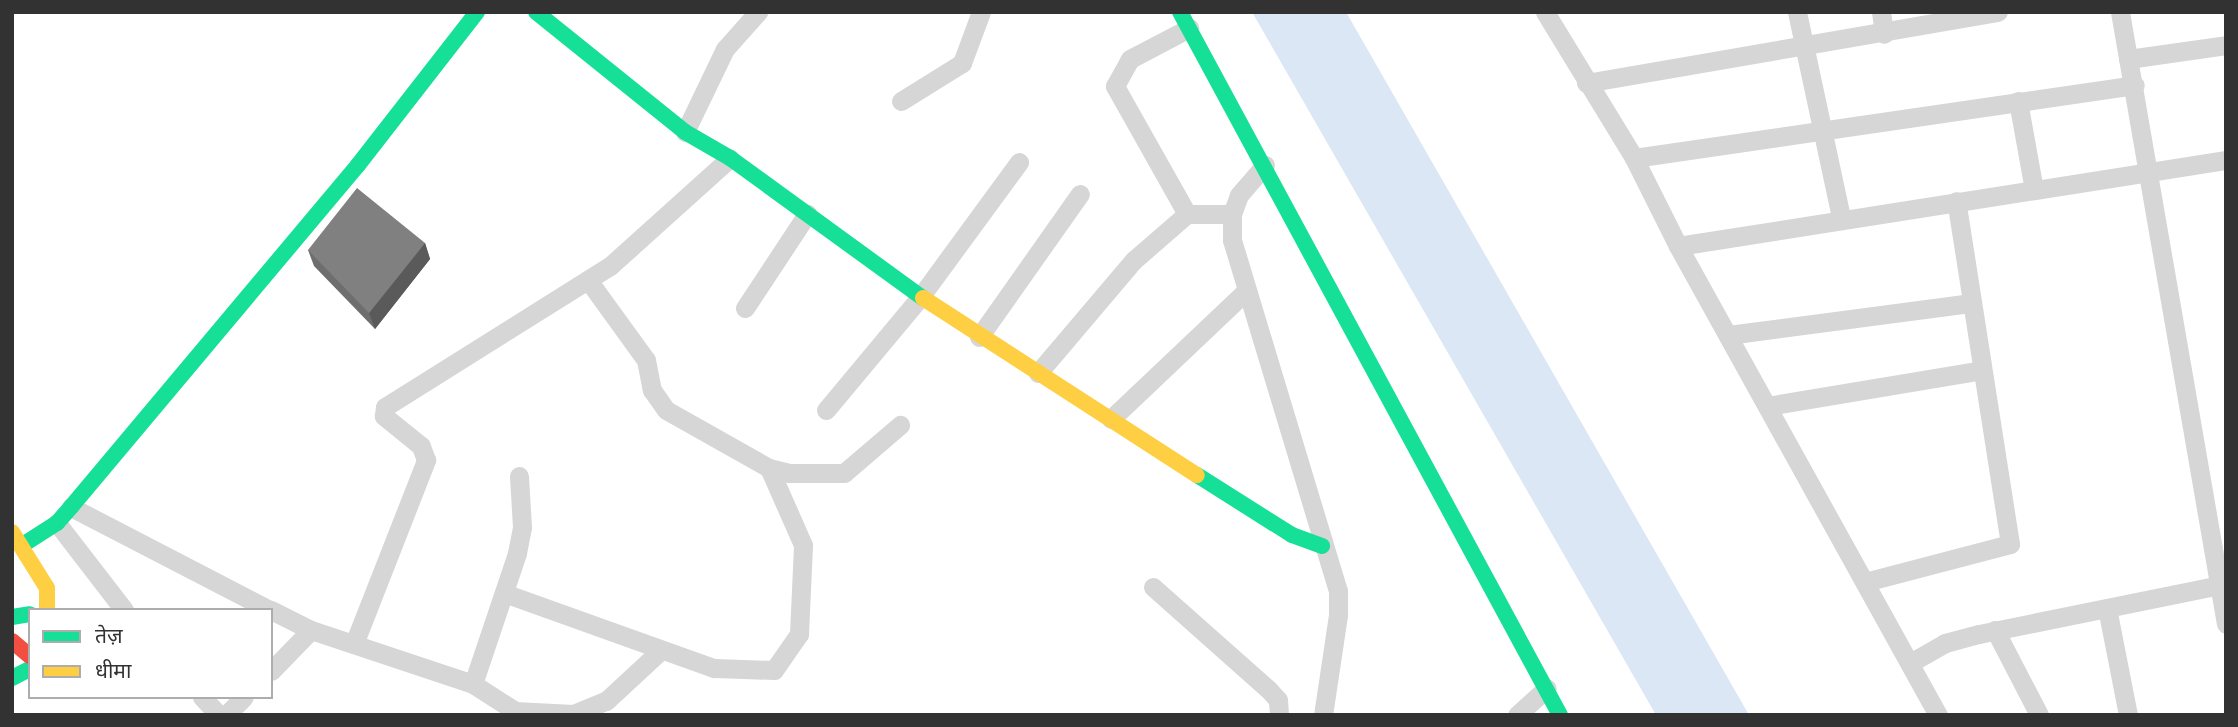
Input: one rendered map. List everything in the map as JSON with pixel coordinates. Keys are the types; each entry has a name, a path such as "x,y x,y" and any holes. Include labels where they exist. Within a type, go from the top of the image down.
{"street":[{"path":"22,546 57,523 71,507 358,165 477,12"},
{"path":"536,12 685,132 730,158 979,337 1292,535 1322,546"},
{"path":"685,132 725,49 758,12"},
{"path":"901,101 962,63 981,12"},
{"path":"1545,12 1634,158 1678,246 1938,715"},
{"path":"1797,12 1841,218"},
{"path":"1881,12 1884,34"},
{"path":"2120,12 2135,85 2147,170 2218,515 2220,585 2225,620"},
{"path":"1586,83 1804,49 1993,13"},
{"path":"1187,214 1115,86 1130,58 1184,20 1265,165 1560,715"},
{"path":"2128,59 2226,45"},
{"path":"1634,158 2135,85"},
{"path":"2018,101 2034,190"},
{"path":"354,644 426,460 421,446 384,416 385,407 610,266 730,158"},
{"path":"1678,246 1841,218 2226,160"},
{"path":"826,410 921,296 1019,162"},
{"path":"1265,165 1239,195 1232,215 1232,240 1244,293 1338,591 1338,615 1323,715"},
{"path":"979,337 1080,194"},
{"path":"1865,582 2010,544 1956,201"},
{"path":"745,308 807,214"},
{"path":"1038,373 1134,260 1187,214 1232,215"},
{"path":"589,280 646,360 652,390 666,410 769,468 789,473 844,473 900,425"},
{"path":"1111,419 1244,293"},
{"path":"1728,335 1970,303"},
{"path":"1767,405 1982,370"},
{"path":"504,593 714,668 774,670 799,634 803,545 769,468"},
{"path":"473,684 523,527 519,476"},
{"path":"71,507 266,608"},
{"path":"57,523 122,608"},
{"path":"12,532 47,588 43,606"},
{"path":"1910,663 1945,643 1995,630 2220,585"},
{"path":"1153,587 1269,690 1278,700 1279,715"},
{"path":"2107,608 2128,715"},
{"path":"273,611 311,630 473,684 515,713 573,714 606,701 661,650"},
{"path":"273,669 311,630"},
{"path":"1995,630 2039,715"},
{"path":"12,640 28,654"},
{"path":"12,678 28,670"},
{"path":"1517,715 1547,688"},
{"path":"204,699 219,715"},
{"path":"226,715 242,699"}],"shaded area":[{"path":"1252,12 1346,12 1749,715 1656,715"}],"building":[{"path":"357,188 425,243 369,313 308,250"}],"traffic: fast":[{"path":"21,546 57,523 71,507 358,165 477,12"},
{"path":"536,12 685,132 730,158 923,298"},
{"path":"1180,12 1560,715"},
{"path":"1197,475 1292,535 1322,546"},
{"path":"12,617 28,614"},
{"path":"12,678 28,670"}],"traffic: slow":[{"path":"923,298 1197,475"},
{"path":"12,532 47,588 47,608"}],"traffic: jam":[{"path":"12,641 28,654"}]}
